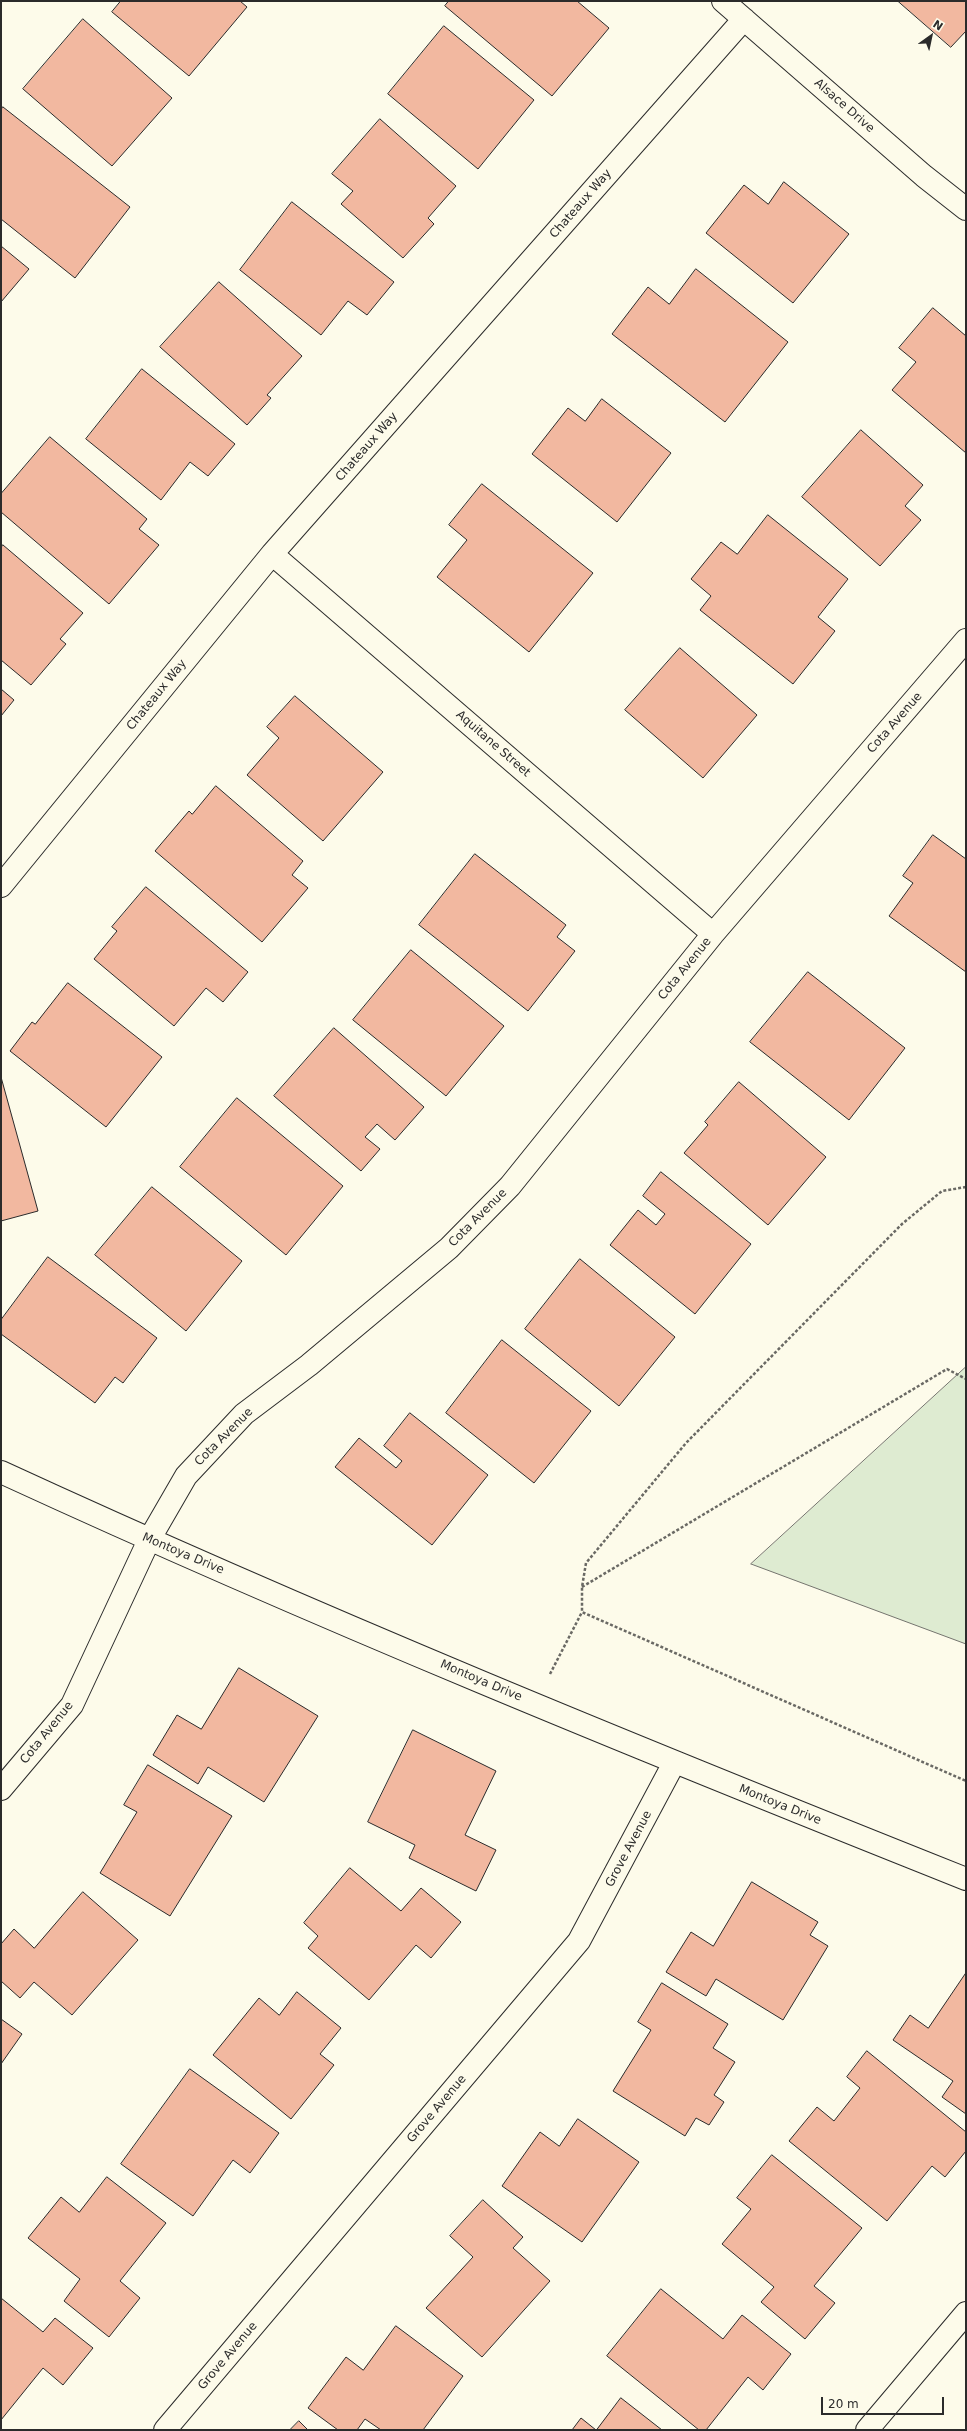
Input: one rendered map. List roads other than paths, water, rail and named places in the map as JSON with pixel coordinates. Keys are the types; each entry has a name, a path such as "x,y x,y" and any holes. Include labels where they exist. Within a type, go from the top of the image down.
{"street":[{"name":"Alsace Drive","path":"723,1 924,176 966,209"},
{"name":"Chateaux Way","path":"1,886 272,554 744,19"},
{"name":"Aquitane Street","path":"272,554 713,934"},
{"name":"Cota Avenue","path":"1,1789 72,1705 149,1540 186,1476 244,1414 309,1365 449,1248 510,1186 713,934 966,640"},
{"name":"Montoya Drive","path":"1,1472 149,1540 674,1763 966,1879"},
{"name":"Grove Avenue","path":"165,2430 579,1941 674,1763"},
{"path":"867,2430 966,2313"}]}
